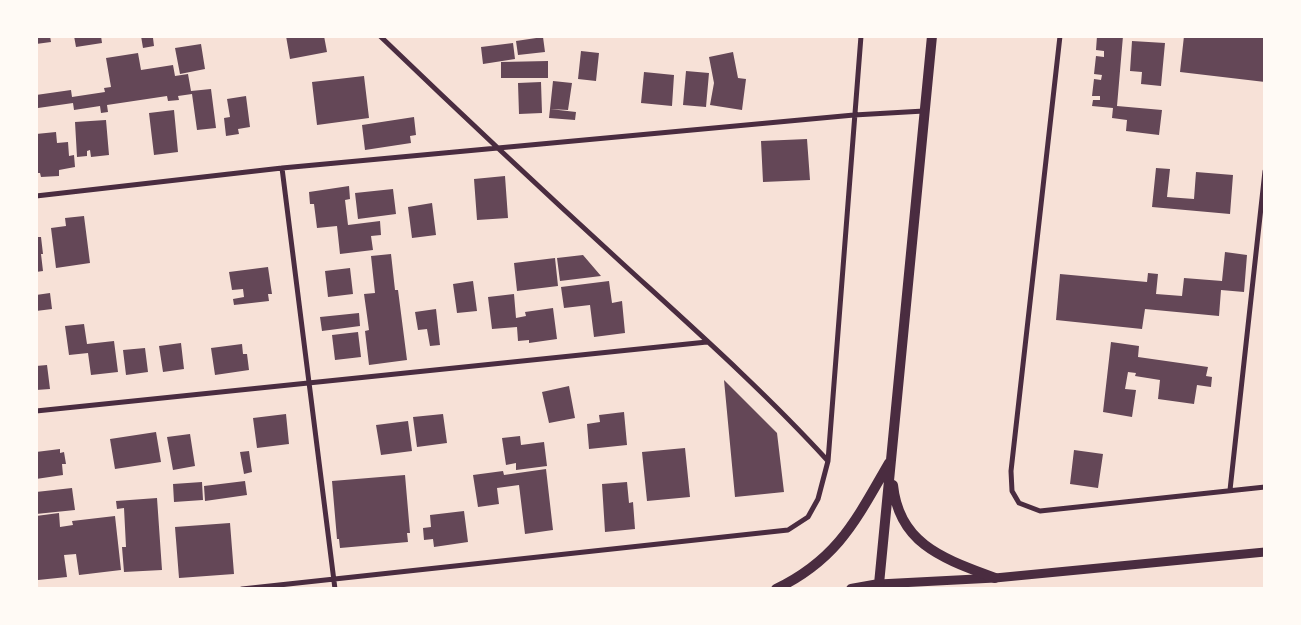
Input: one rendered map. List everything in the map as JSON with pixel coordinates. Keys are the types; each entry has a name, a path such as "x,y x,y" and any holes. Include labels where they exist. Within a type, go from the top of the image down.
{"main road":[{"path":"851,589 879,584 932,36"},
{"path":"890,460 895,506 914,537 947,560 995,578"},
{"path":"776,589 821,562 854,524 890,460"}],"street":[{"path":"380,36 496,148 707,342 802,433 828,461"},
{"path":"242,589 334,581 788,530 808,516 818,500 828,461 861,36"},
{"path":"1060,36 1011,471 1012,491 1019,503 1040,510 1265,487"},
{"path":"36,196 282,168 854,115 925,111"},
{"path":"282,168 335,589"},
{"path":"1230,490 1265,171"},
{"path":"36,411 707,342"},
{"path":"879,584 995,578 1265,552"}],"building":[{"path":"36,36 50,36 51,42 36,44"},
{"path":"74,36 101,36 102,43 76,47"},
{"path":"141,36 160,37 153,38 154,46 143,48"},
{"path":"286,36 324,36 327,52 290,59"},
{"path":"1097,36 1123,36 1117,106 1162,110 1159,135 1126,131 1127,120 1112,118 1113,108 1092,106 1093,100 1100,100 1100,96 1092,96 1094,79 1101,80 1102,75 1094,74 1096,56 1104,57 1104,51 1096,50"},
{"path":"1184,36 1265,37 1265,82 1180,72"},
{"path":"543,37 545,52 518,55 516,41"},
{"path":"1132,41 1165,43 1161,86 1141,84 1142,72 1130,71"},
{"path":"513,43 515,59 483,64 481,47"},
{"path":"201,44 205,69 180,74 175,48"},
{"path":"581,51 599,53 596,81 578,79"},
{"path":"733,52 738,78 746,79 742,110 710,105 714,83 709,57"},
{"path":"138,53 141,70 173,65 175,76 188,74 191,91 211,89 216,128 197,130 192,94 178,96 179,100 168,101 167,96 107,105 108,112 101,113 100,106 74,110 73,103 38,108 36,95 71,90 72,97 105,92 104,88 111,87 106,58"},
{"path":"548,61 548,78 501,78 501,62"},
{"path":"686,71 709,73 706,107 683,105"},
{"path":"644,72 674,75 672,106 641,103"},
{"path":"364,76 369,118 317,125 312,82"},
{"path":"553,81 572,83 568,110 550,109"},
{"path":"541,82 542,113 519,114 518,83"},
{"path":"246,96 250,127 238,129 239,134 226,136 224,118 230,117 227,99"},
{"path":"550,109 576,112 575,120 549,118"},
{"path":"174,110 178,152 154,155 149,113"},
{"path":"414,117 416,135 410,136 411,143 365,150 362,125"},
{"path":"106,120 109,155 91,157 90,150 87,151 87,156 77,157 75,122"},
{"path":"56,132 57,143 68,142 69,156 74,155 75,167 59,170 59,176 41,177 40,173 36,173 36,134"},
{"path":"807,139 810,180 763,182 761,141"},
{"path":"1156,168 1170,169 1167,197 1194,199 1196,172 1233,175 1230,214 1152,207"},
{"path":"505,176 508,218 477,220 474,179"},
{"path":"349,186 350,199 345,200 348,225 380,221 381,235 371,236 373,250 340,254 337,226 317,228 314,204 310,204 309,192"},
{"path":"393,189 396,214 358,219 355,193"},
{"path":"432,203 436,235 412,238 408,207"},
{"path":"84,216 90,263 56,268 51,228 66,226 65,218"},
{"path":"36,237 41,237 43,271 36,272"},
{"path":"1225,252 1247,255 1244,292 1221,290 1219,316 1145,309 1142,329 1056,320 1060,274 1147,282 1148,273 1158,274 1156,294 1182,296 1184,278 1222,281"},
{"path":"391,254 395,290 398,290 407,360 369,365 365,331 369,330 364,294 375,293 371,256"},
{"path":"583,255 601,276 560,281 557,258"},
{"path":"555,258 558,286 517,291 514,263"},
{"path":"268,267 272,294 268,294 269,301 234,305 233,299 244,297 243,289 232,290 229,272"},
{"path":"350,268 353,294 328,297 325,271"},
{"path":"473,281 477,311 457,313 453,284"},
{"path":"609,281 612,303 622,301 625,333 594,337 590,305 564,308 561,287"},
{"path":"50,293 52,309 36,311 36,295"},
{"path":"514,294 516,318 526,316 525,312 553,308 557,339 529,343 529,340 518,341 517,327 492,329 488,297"},
{"path":"436,309 440,345 430,346 427,329 418,330 415,312"},
{"path":"359,313 360,326 322,331 320,317"},
{"path":"84,324 87,344 114,341 118,372 91,375 88,353 69,355 65,326"},
{"path":"358,332 361,357 335,360 332,335"},
{"path":"1111,342 1139,346 1138,357 1208,367 1206,376 1212,377 1211,387 1197,385 1194,404 1158,399 1160,380 1135,376 1136,373 1128,372 1125,389 1136,390 1132,417 1103,412"},
{"path":"181,343 184,369 163,372 159,346"},
{"path":"242,344 243,354 247,354 249,370 215,375 211,348"},
{"path":"145,348 148,372 126,375 123,350"},
{"path":"47,365 50,389 36,390 36,366"},
{"path":"724,380 777,433 784,492 735,497"},
{"path":"569,386 575,418 549,423 542,392"},
{"path":"624,412 627,445 589,449 587,424 600,422 599,415"},
{"path":"286,414 289,444 257,448 253,418"},
{"path":"443,414 447,443 417,447 413,417"},
{"path":"408,421 412,451 381,455 376,425"},
{"path":"156,432 161,462 115,469 110,439"},
{"path":"190,434 195,466 173,470 167,437"},
{"path":"520,436 521,445 544,442 547,466 516,470 516,463 506,465 502,438"},
{"path":"685,448 690,497 647,501 642,452"},
{"path":"60,449 60,453 64,452 66,464 62,464 63,475 36,479 36,452"},
{"path":"1074,450 1103,454 1098,488 1070,484"},
{"path":"249,451 252,472 244,474 240,452"},
{"path":"546,469 553,530 525,534 519,485 497,488 499,504 478,507 473,475 503,471 504,475"},
{"path":"405,475 410,533 407,533 408,542 340,548 339,539 337,539 332,481"},
{"path":"245,481 247,495 205,501 204,486"},
{"path":"202,482 203,500 174,502 173,484"},
{"path":"627,482 629,503 633,502 635,529 605,532 602,484"},
{"path":"72,488 75,510 36,514 36,492"},
{"path":"157,498 162,570 124,572 122,547 126,547 124,508 117,509 116,501"},
{"path":"464,511 468,542 434,547 433,539 424,540 423,528 431,527 430,515"},
{"path":"59,513 60,527 73,525 72,521 115,516 121,570 79,575 76,554 64,555 67,577 38,580 36,516"},
{"path":"230,523 234,574 179,578 175,527"}]}
